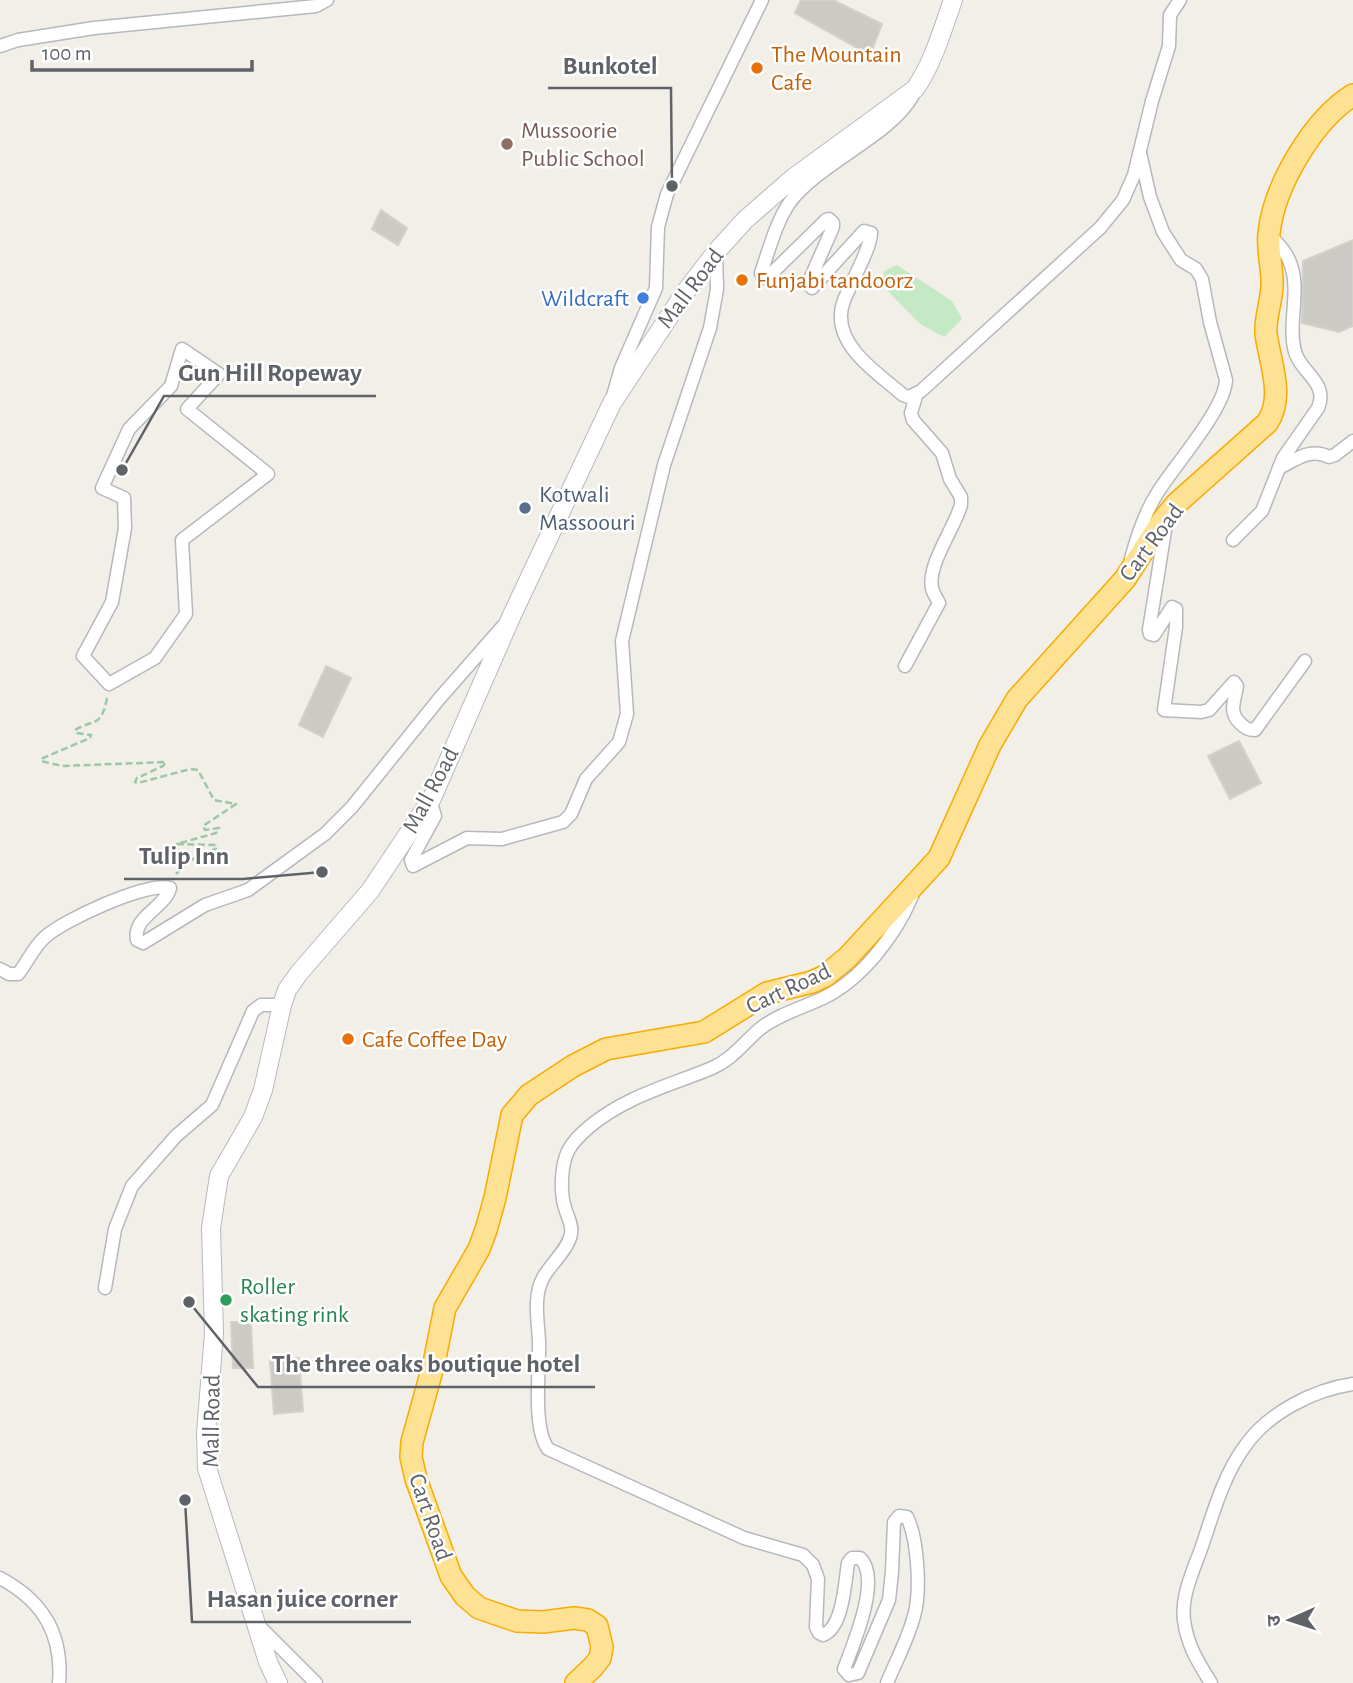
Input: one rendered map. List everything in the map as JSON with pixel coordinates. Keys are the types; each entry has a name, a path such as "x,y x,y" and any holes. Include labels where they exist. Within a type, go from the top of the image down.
{"highway":[{"name":"Cart Road","path":"576,1683 600,1658 601,1636 597,1626 588,1620 574,1618 543,1622 517,1621 479,1608 465,1596 451,1576 416,1479 411,1457 412,1442 434,1363 445,1308 486,1230 512,1115 529,1095 573,1066 606,1049 704,1032 767,993 812,982 825,976 847,958 939,858 989,745 1017,699 1125,579 1168,514 1267,423 1275,410 1274,370 1266,325 1272,283 1269,234 1287,176 1304,147 1321,122 1353,94"}],"street":[{"path":"0,46 18,40 82,29 316,6 327,0"},
{"path":"612,403 621,368 656,288 656,239 664,204 762,0"},
{"name":"Mall Road","path":"278,1683 268,1662 206,1468 206,1433 214,1333 211,1228 219,1176 253,1117 287,990 299,972 370,891 430,800 512,615 612,403 648,346 716,251 745,220 793,178 915,89 934,53 953,0"},
{"path":"905,666 939,603 933,592 932,579 940,550 961,505 961,497 950,479 942,453 913,420 911,413 916,396 1115,212 1128,191 1169,46 1170,15 1180,0"},
{"path":"915,89 898,115 843,156 790,203 761,272 762,278 769,276 829,219 833,227 808,284 812,288 864,231 872,233 842,305 842,325 846,338 861,358 903,395 916,396"},
{"path":"1125,579 1149,508 1226,387 1202,279 1196,269 1181,260 1163,232 1150,197 1139,149"},
{"path":"1233,540 1262,511 1286,452 1318,408 1322,393 1296,356 1292,334 1292,270 1285,253 1269,234"},
{"path":"430,800 435,816 411,860 413,866 467,838 502,839 563,822 571,814 586,779 619,742 627,714 622,659 624,629 664,465 710,328 717,289 716,251"},
{"path":"182,349 219,374 187,409 268,474 182,540 186,614 155,657 109,684 83,656 112,602 125,528 124,498 102,488 129,429 171,386 182,349"},
{"path":"1279,468 1312,452 1320,452 1329,457 1335,455 1353,441"},
{"path":"1168,514 1149,630 1150,634 1154,635 1168,611 1172,607 1176,609 1176,627 1164,710 1209,710 1236,682 1233,716 1245,727 1255,730 1305,662"},
{"path":"0,969 9,974 18,974 44,938 77,916 126,896 167,886 170,891 141,922 136,933 139,942 143,943 211,902 248,890 325,834 352,807 439,699 512,615"},
{"path":"887,1683 916,1608 915,1548 907,1517 899,1516 894,1522 888,1600 858,1673 849,1675 844,1669 860,1629 866,1594 866,1569 860,1558 852,1558 848,1563 842,1604 833,1629 823,1635 816,1626 818,1578 813,1565 803,1555 744,1538 548,1449 541,1437 538,1412 538,1303 544,1276 571,1235 563,1201 564,1169 569,1149 578,1137 599,1119 630,1099 721,1063 779,1017 841,988 891,932 907,907 917,883"},
{"path":"105,1288 115,1229 132,1186 176,1136 212,1105 253,1011 261,1005 282,1005"},
{"path":"1211,1683 1189,1647 1183,1611 1191,1578 1221,1491 1245,1446 1283,1410 1339,1386 1353,1384"},
{"path":"0,1578 17,1589 51,1625 60,1654 59,1683"},
{"path":"255,1622 316,1683"}],"path":[{"path":"109,684 103,713 97,722 75,730 76,733 91,737 43,758 42,762 83,766 163,761 166,762 163,766 137,778 135,782 195,769 201,773 214,800 236,804 203,826 203,830 219,828 216,833 177,844 215,845 216,848 185,864 167,886"}],"green space":[{"path":"897,265 952,301 962,319 944,337 920,324 882,285 884,271"}],"building":[{"path":"801,0 833,0 882,24 870,55 795,13"},
{"path":"381,210 407,228 398,245 372,229"},
{"path":"1353,240 1353,326 1339,332 1302,323 1303,261"},
{"path":"326,666 351,678 323,737 299,725"},
{"path":"1239,741 1261,783 1230,799 1208,756"},
{"path":"231,1322 251,1322 253,1368 233,1368"},
{"path":"299,1358 303,1411 274,1414 270,1361"}],"place":[{"name":"The Mountain Cafe","path":"757,68"},
{"name":"Mussoorie Public School","path":"507,144"},
{"name":"Bunkotel","path":"672,186"},
{"name":"Funjabi tandoorz","path":"742,280"},
{"name":"Wildcraft","path":"643,298"},
{"name":"Gun Hill Ropeway","path":"122,470"},
{"name":"Kotwali Massoouri","path":"525,508"},
{"name":"Tulip Inn","path":"322,872"},
{"name":"Cafe Coffee Day","path":"348,1039"},
{"name":"Roller skating rink","path":"226,1300"},
{"name":"The three oaks boutique hotel","path":"189,1302"},
{"name":"Hasan juice corner","path":"185,1500"}]}
